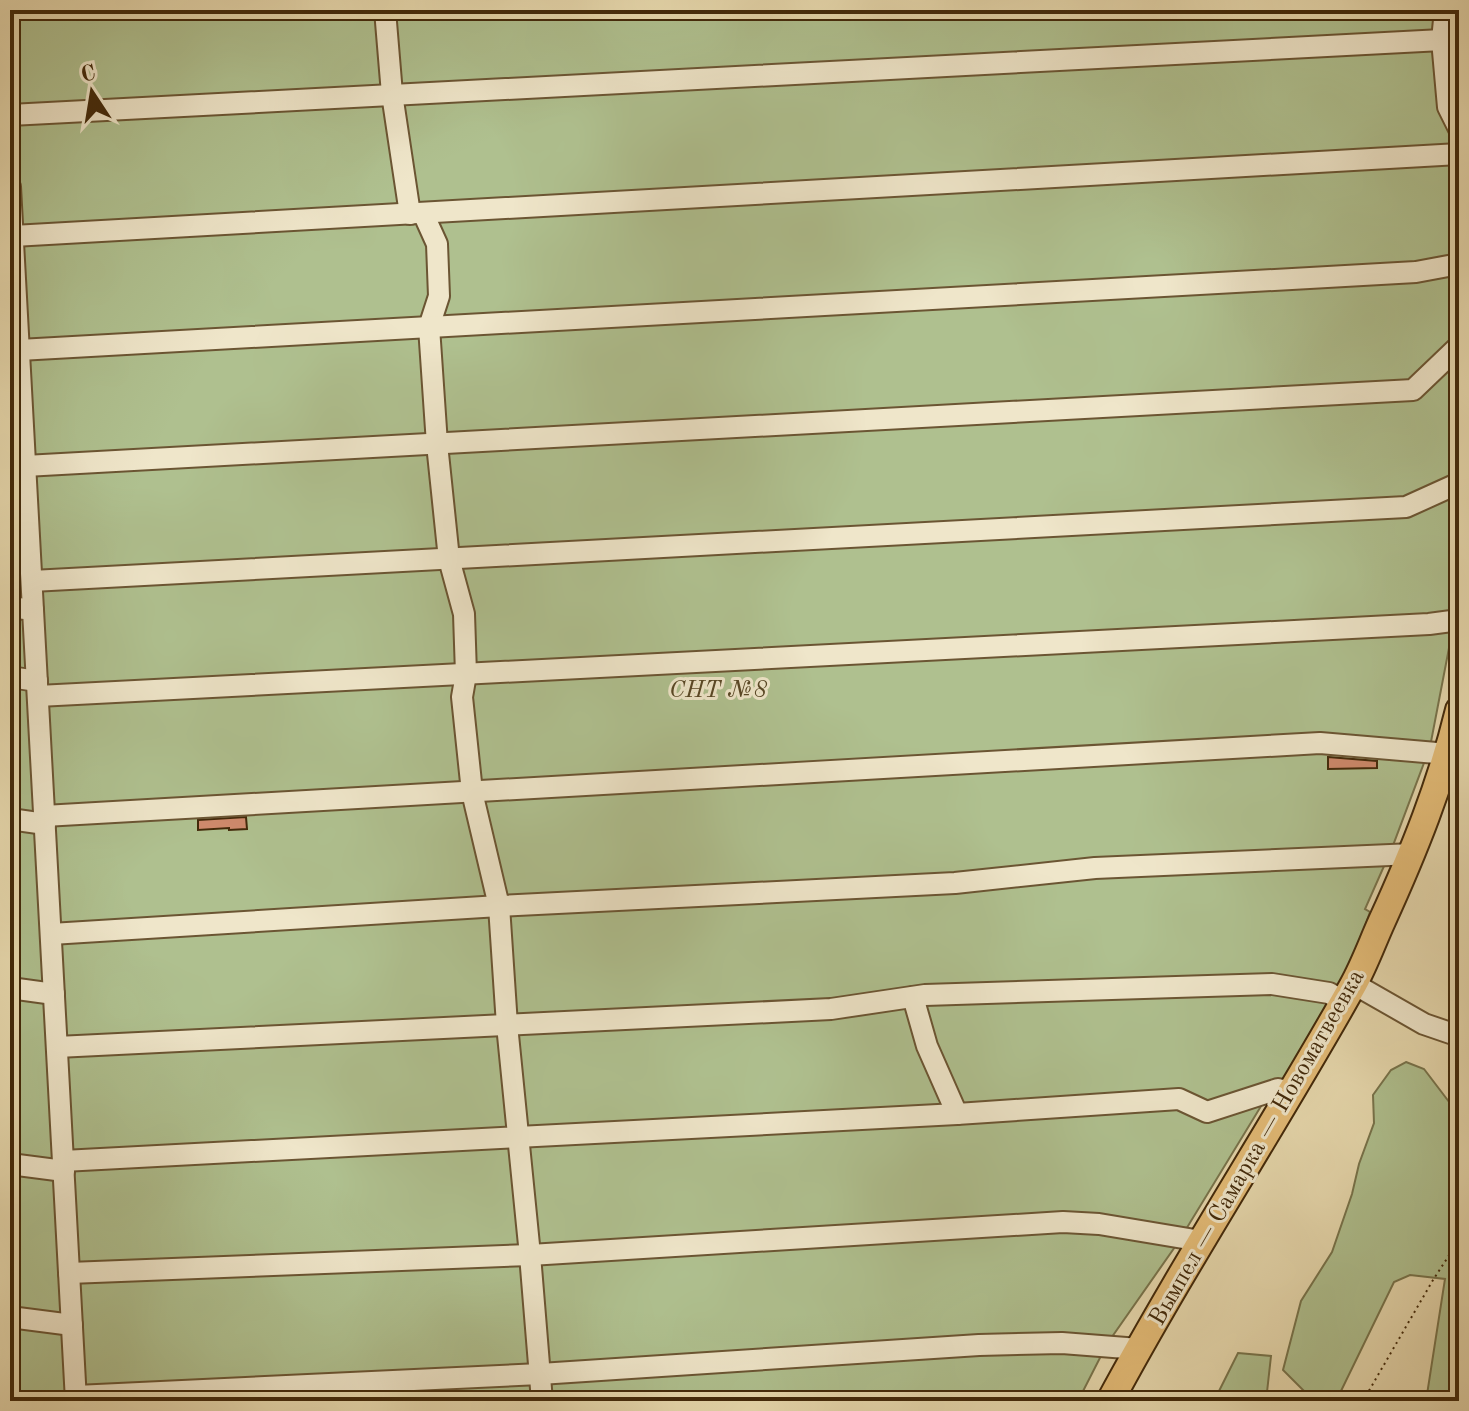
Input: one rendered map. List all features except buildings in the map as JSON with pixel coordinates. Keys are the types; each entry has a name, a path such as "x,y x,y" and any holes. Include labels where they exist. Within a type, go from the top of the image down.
{"main road":[{"name":"Вымпел — Самарка — Новоматвеевка","path":"1110,1401 1201,1241 1293,1092 1348,992 1413,854 1448,754 1459,710"}],"street":[{"path":"385,10 392,94 416,214 437,244 439,296 429,327 437,444 449,559 464,614 466,674 462,697 472,792 499,906 542,1401"},
{"path":"1445,10 1442,40 1448,107 1459,129"},
{"path":"10,115 1442,40"},
{"path":"12,229 416,214 1459,154"},
{"path":"10,187 18,468 32,581 76,1398 540,1374 979,1345 1062,1343 1139,1349"},
{"path":"16,353 1400,273 1459,264"},
{"path":"18,468 1413,390 1459,346"},
{"path":"32,581 1406,507 1459,483"},
{"path":"10,607 33,610"},
{"path":"10,677 38,688 466,674 1459,620"},
{"path":"10,819 45,820 1320,743 1448,754"},
{"path":"51,934 499,906 955,883 1095,868 1413,854"},
{"path":"57,1047 831,1009 941,994 1272,984 1329,993 1348,992 1459,1036"},
{"path":"10,988 54,994"},
{"path":"913,997 927,1046 957,1114"},
{"path":"10,1164 64,1166 518,1136 957,1114 1179,1099 1207,1112 1278,1089 1293,1092"},
{"path":"69,1273 530,1255 1063,1222 1099,1224 1201,1241"},
{"path":"10,1317 72,1325"}],"path":[{"path":"1363,1401 1459,1240"}],"green space":[{"name":"СНТ №8","path":"10,10 1459,10 1459,596 1430,747 1365,909 1370,912 1351,966 1294,1070 1282,1081 1277,1080 1177,1244 1107,1344 1078,1401 10,1401"},
{"path":"1406,1062 1424,1069 1459,1115 1459,1401 1426,1401 1445,1279 1410,1275 1394,1282 1341,1391 1322,1401 1314,1401 1283,1370 1301,1301 1332,1252 1374,1123 1373,1095 1391,1070"},
{"path":"1238,1353 1271,1356 1266,1401 1214,1401"}]}
